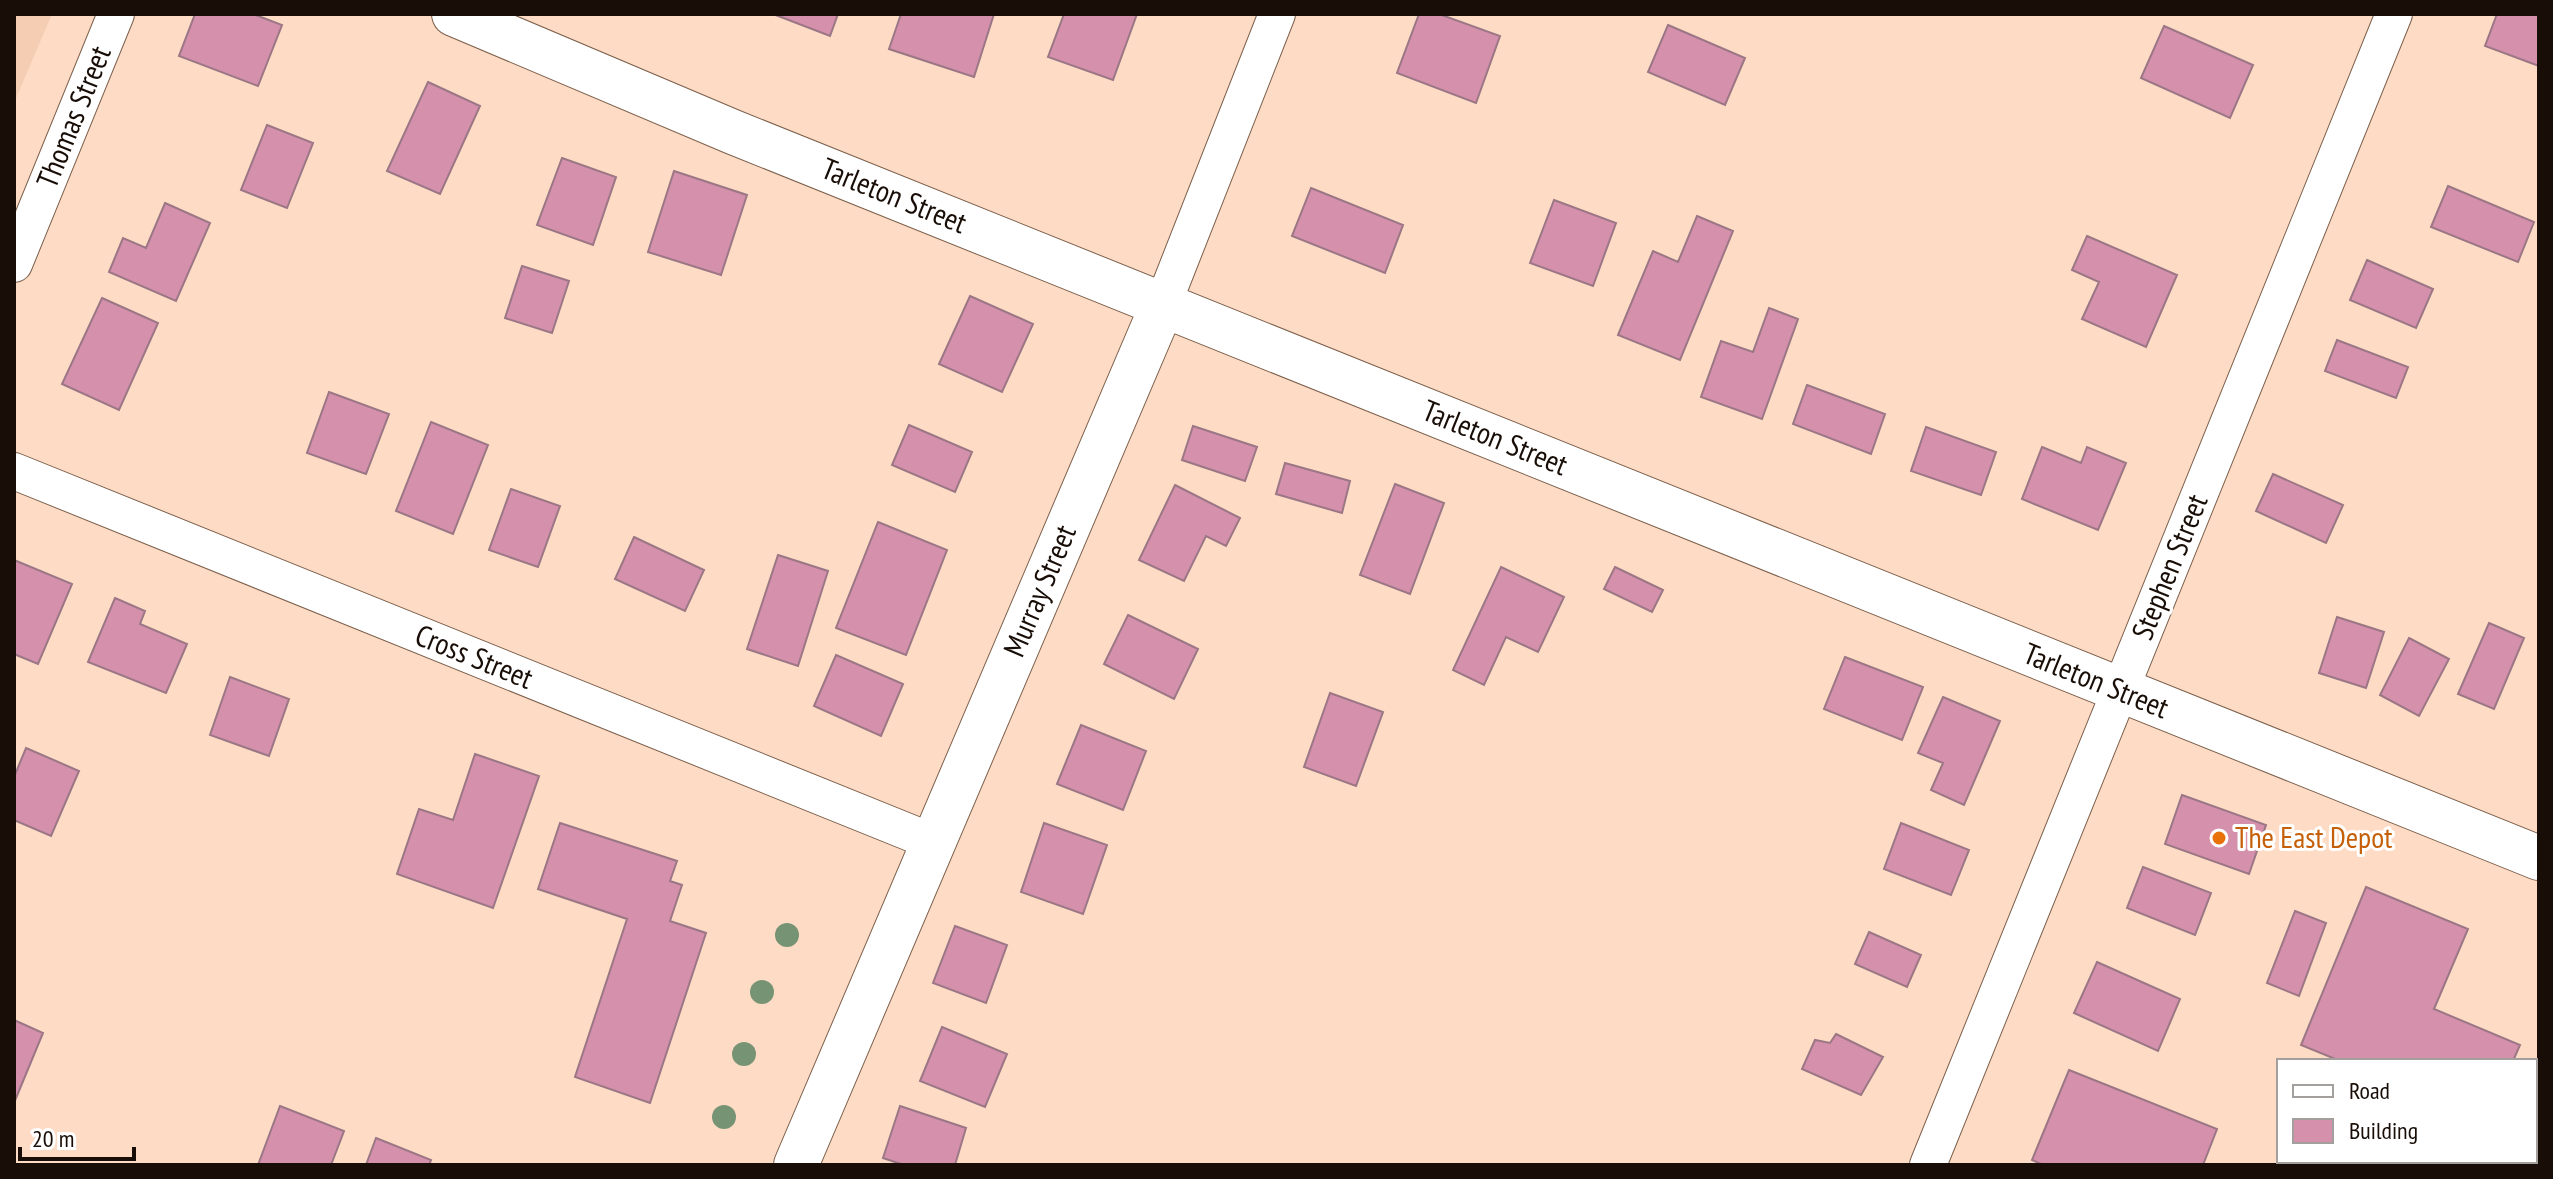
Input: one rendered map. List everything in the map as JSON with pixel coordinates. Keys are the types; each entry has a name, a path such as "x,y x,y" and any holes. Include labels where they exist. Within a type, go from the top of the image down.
{"main road":[{"name":"Tarleton Street","path":"454,14 733,132 2539,858"},
{"name":"Murray Street","path":"796,1165 1163,304"}],"street":[{"name":"Thomas Street","path":"14,264 116,14"},
{"name":"Murray Street","path":"1163,304 1277,14"},
{"name":"Stephen Street","path":"1928,1165 2394,14"},
{"name":"Cross Street","path":"14,471 933,842"}],"shaded area":[{"path":"14,14 52,14 14,103"}],"building":[{"path":"195,14 253,14 282,25 258,86 179,56"},
{"path":"773,14 838,14 830,36"},
{"path":"901,14 994,14 974,77 889,49"},
{"path":"1064,14 1137,14 1113,80 1048,57"},
{"path":"1419,14 1439,14 1500,36 1476,103 1397,73"},
{"path":"2497,14 2539,14 2539,66 2485,46"},
{"path":"1668,25 1745,58 1725,105 1648,72"},
{"path":"2164,26 2253,65 2230,118 2141,78"},
{"path":"428,82 480,106 440,194 387,171"},
{"path":"267,125 313,143 287,208 241,190"},
{"path":"562,158 616,177 593,245 537,225"},
{"path":"674,171 747,195 721,275 648,252"},
{"path":"2448,186 2534,222 2518,262 2431,227"},
{"path":"1311,188 1403,225 1385,273 1292,236"},
{"path":"1554,200 1616,223 1593,286 1530,263"},
{"path":"165,203 210,223 176,301 109,272 123,238 146,248"},
{"path":"1697,216 1733,231 1680,360 1618,335 1653,251 1678,262"},
{"path":"2087,236 2177,275 2146,347 2082,319 2099,282 2072,270"},
{"path":"2367,260 2433,289 2416,328 2350,300"},
{"path":"522,266 569,281 552,333 505,318"},
{"path":"970,296 1033,324 1002,392 939,364"},
{"path":"102,298 158,323 119,410 62,384"},
{"path":"1769,308 1798,319 1762,419 1701,397 1721,341 1753,352"},
{"path":"2337,340 2408,367 2396,398 2325,371"},
{"path":"1807,385 1885,414 1871,454 1793,424"},
{"path":"329,392 389,414 366,474 307,453"},
{"path":"431,422 488,445 453,534 396,511"},
{"path":"909,425 972,452 955,492 892,465"},
{"path":"1193,426 1257,447 1245,481 1182,460"},
{"path":"1926,427 1996,452 1981,495 1911,471"},
{"path":"2042,447 2081,463 2087,447 2126,463 2098,530 2022,499"},
{"path":"1285,463 1350,481 1342,513 1276,494"},
{"path":"2273,474 2343,505 2326,543 2256,511"},
{"path":"1395,484 1444,503 1410,594 1360,575"},
{"path":"1175,485 1240,518 1226,546 1206,536 1184,581 1139,560"},
{"path":"511,489 560,506 538,567 489,550"},
{"path":"878,522 947,550 906,655 836,628"},
{"path":"634,537 704,570 685,611 615,579"},
{"path":"778,555 828,571 798,666 747,649"},
{"path":"14,560 72,584 38,664 14,654"},
{"path":"1501,567 1564,597 1538,652 1506,637 1484,685 1453,670"},
{"path":"1615,567 1663,590 1652,612 1604,589"},
{"path":"115,598 145,611 140,624 187,644 166,693 88,662"},
{"path":"1128,615 1198,649 1174,699 1104,664"},
{"path":"2337,617 2384,632 2366,688 2319,673"},
{"path":"2489,623 2524,638 2494,709 2458,694"},
{"path":"2409,638 2449,659 2419,716 2380,695"},
{"path":"836,655 903,684 881,736 814,706"},
{"path":"1845,657 1923,687 1902,740 1824,709"},
{"path":"230,677 289,699 269,756 210,735"},
{"path":"1330,693 1383,712 1356,786 1304,767"},
{"path":"1943,697 2000,721 1964,805 1931,790 1943,763 1918,753"},
{"path":"1081,725 1146,751 1123,810 1057,784"},
{"path":"26,748 79,771 51,836 14,820 14,777"},
{"path":"475,754 539,776 493,908 397,874 419,809 453,820"},
{"path":"2182,795 2266,825 2249,874 2165,844"},
{"path":"560,823 677,861 670,881 682,885 670,921 706,933 650,1103 575,1077 627,919 538,889"},
{"path":"1044,823 1107,845 1083,914 1021,892"},
{"path":"1901,823 1969,850 1951,895 1884,869"},
{"path":"2143,867 2211,893 2195,935 2127,908"},
{"path":"2366,887 2468,929 2434,1009 2520,1045 2514,1059 2335,1059 2301,1045"},
{"path":"2295,911 2326,923 2299,996 2267,983"},
{"path":"955,926 1007,945 986,1003 933,983"},
{"path":"1869,932 1921,955 1907,987 1855,964"},
{"path":"2097,962 2180,999 2158,1051 2074,1013"},
{"path":"14,1020 43,1033 14,1103"},
{"path":"942,1027 1007,1054 985,1107 920,1081"},
{"path":"1836,1034 1883,1057 1861,1095 1802,1069 1815,1040 1830,1043"},
{"path":"2069,1070 2217,1129 2203,1165 2043,1165 2032,1160"},
{"path":"280,1106 344,1131 331,1165 258,1165"},
{"path":"900,1106 966,1128 955,1165 904,1165 883,1158"},
{"path":"376,1138 431,1160 429,1165 366,1165"}],"place":[{"name":"The East Depot","path":"2219,838"}]}
